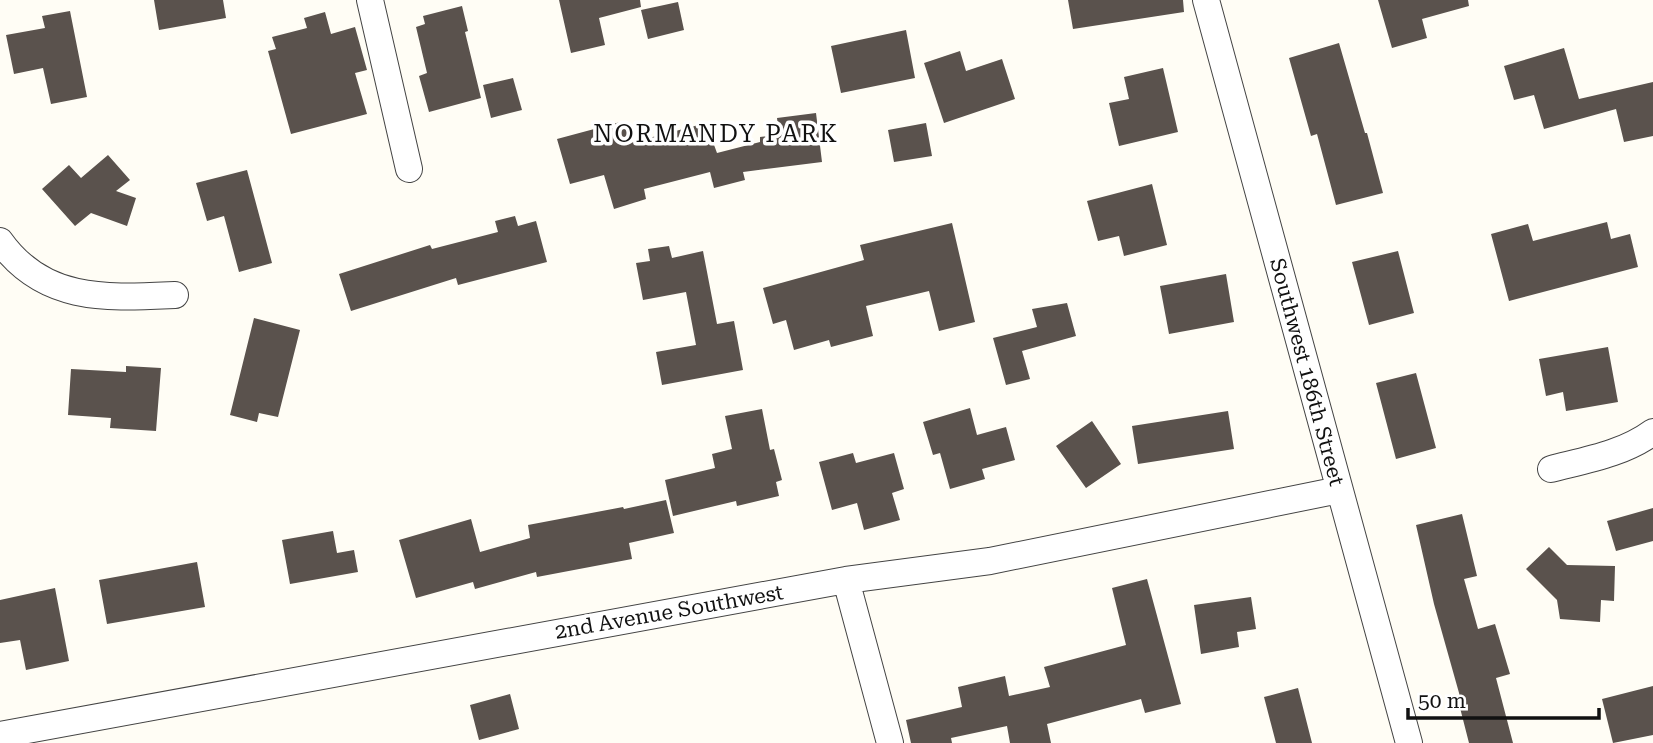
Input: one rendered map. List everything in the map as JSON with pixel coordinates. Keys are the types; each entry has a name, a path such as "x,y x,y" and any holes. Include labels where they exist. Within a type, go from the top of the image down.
{"street":[{"path":"370,0 409,169"},
{"name":"Southwest 186th Street","path":"1206,0 1409,743"},
{"path":"0,241 22,267 53,285 80,294 113,298 175,295"},
{"path":"1551,469 1616,452 1640,442 1653,432"},
{"name":"2nd Avenue Southwest","path":"0,735 846,580 990,561 1339,490"},
{"path":"846,580 890,743"}],"building":[{"path":"154,0 223,0 226,18 159,30"},
{"path":"559,0 640,0 641,7 599,18 605,45 571,53"},
{"path":"1068,0 1183,0 1184,12 1073,29"},
{"path":"1378,0 1468,0 1469,6 1422,19 1427,38 1392,48"},
{"path":"678,2 684,30 648,39 641,10"},
{"path":"462,6 468,31 465,32 481,98 429,112 419,76 427,73 416,27 425,24 423,16"},
{"path":"70,11 87,97 51,104 43,68 14,74 6,35 45,28 42,16"},
{"path":"325,12 331,34 355,27 367,70 355,73 367,114 291,134 268,51 276,49 272,37 307,28 304,18"},
{"path":"906,30 915,78 841,93 831,46"},
{"path":"1339,43 1383,193 1336,205 1317,134 1311,136 1289,58"},
{"path":"1564,48 1579,99 1653,82 1653,136 1624,142 1616,109 1544,129 1534,95 1514,100 1504,66"},
{"path":"960,51 966,71 1002,59 1015,99 944,123 924,63"},
{"path":"1163,68 1178,132 1119,146 1109,103 1129,99 1124,77"},
{"path":"513,78 522,110 491,118 483,85"},
{"path":"816,113 822,162 743,172 745,180 714,188 710,172 644,189 646,199 614,209 604,175 570,184 557,139 624,121 630,143 706,123 717,153 760,142 760,137 779,135 777,118"},
{"path":"926,123 932,156 894,162 888,130"},
{"path":"108,155 130,180 116,191 136,198 127,226 91,213 75,226 42,189 69,165 81,178"},
{"path":"247,170 272,263 239,272 224,216 207,221 196,183"},
{"path":"1152,184 1167,245 1124,256 1119,236 1098,241 1087,201"},
{"path":"515,216 518,226 536,221 547,262 458,285 456,278 351,311 339,274 430,245 432,249 498,232 495,221"},
{"path":"1607,222 1611,239 1630,234 1638,267 1509,301 1491,234 1528,224 1533,241"},
{"path":"952,223 975,322 939,331 929,291 866,306 873,336 831,347 829,340 794,350 786,320 773,324 763,288 864,260 860,245"},
{"path":"669,246 672,258 703,251 717,324 734,321 743,370 662,385 656,352 696,345 686,292 643,300 636,263 650,261 648,249"},
{"path":"1398,251 1414,313 1369,325 1352,262"},
{"path":"1226,274 1234,322 1169,334 1160,286"},
{"path":"1067,303 1076,336 1022,351 1030,379 1006,385 993,338 1037,327 1032,309"},
{"path":"254,318 300,330 278,417 259,413 257,422 230,415"},
{"path":"1608,347 1618,402 1566,411 1563,392 1546,396 1539,359"},
{"path":"126,366 161,368 156,431 110,428 111,418 68,415 71,369 126,372"},
{"path":"1416,373 1436,448 1396,459 1376,383"},
{"path":"970,408 977,435 1006,427 1015,460 982,469 985,479 950,489 940,453 933,455 923,422"},
{"path":"762,409 770,450 774,449 782,480 776,482 779,496 737,506 736,501 673,516 665,480 715,468 712,454 732,449 725,416"},
{"path":"1228,411 1234,449 1138,464 1132,426"},
{"path":"1092,421 1121,464 1086,488 1056,446"},
{"path":"853,453 856,463 894,453 904,489 892,493 900,520 864,530 857,503 832,510 819,462"},
{"path":"666,500 674,533 629,543 632,559 537,577 536,572 475,589 473,582 416,598 399,540 471,519 480,552 530,538 528,525"},
{"path":"1653,508 1653,541 1616,551 1607,521"},
{"path":"1462,514 1477,576 1464,579 1478,629 1495,624 1510,674 1496,678 1513,743 1469,743 1458,700 1461,700 1434,604 1416,525"},
{"path":"333,531 337,553 354,550 358,572 290,584 282,540"},
{"path":"1549,547 1567,565 1615,566 1614,601 1601,600 1600,622 1560,619 1557,600 1526,569"},
{"path":"197,562 205,607 107,624 99,580"},
{"path":"1147,579 1181,704 1145,713 1141,699 1047,724 1051,743 1010,743 1007,726 951,738 952,743 911,743 906,720 962,707 958,687 1005,676 1009,696 1050,687 1044,667 1126,645 1112,588"},
{"path":"55,588 69,661 26,670 20,640 0,643 0,600"},
{"path":"1251,597 1256,629 1237,632 1239,647 1201,654 1194,605"},
{"path":"1653,686 1653,735 1613,743 1602,699"},
{"path":"1298,688 1312,743 1276,743 1264,697"},
{"path":"510,694 519,729 479,740 470,705"}],"district":[{"name":"NORMANDY PARK","path":"716,134"}]}
